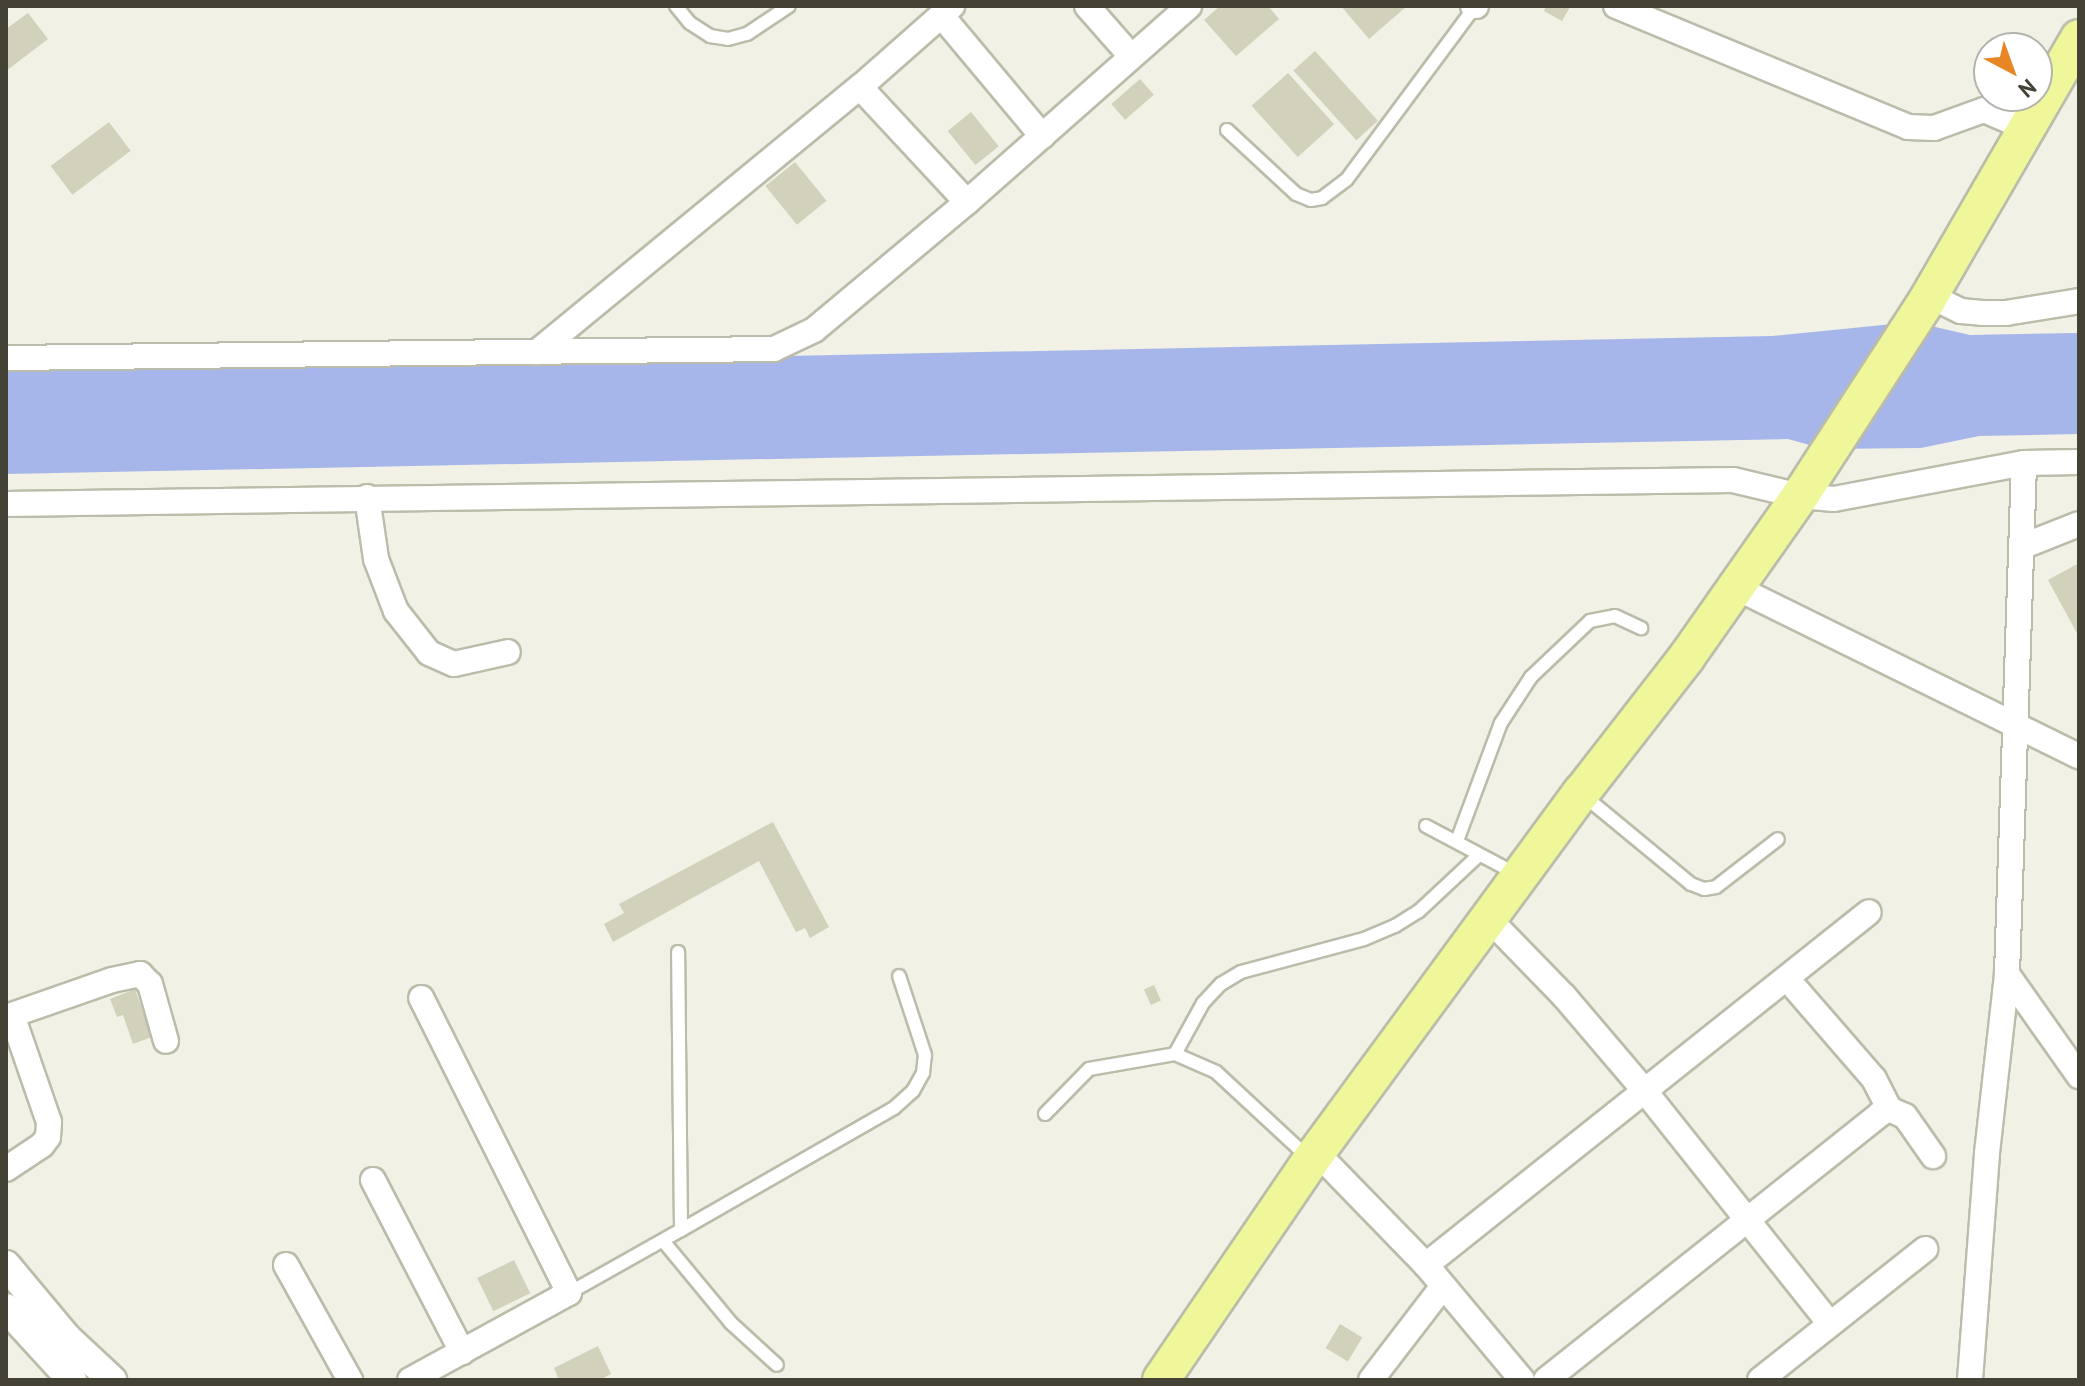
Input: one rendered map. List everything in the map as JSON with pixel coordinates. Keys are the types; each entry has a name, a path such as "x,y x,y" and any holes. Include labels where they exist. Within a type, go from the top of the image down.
{"main road":[{"path":"1161,1380 1314,1157 1581,793 1686,658 1810,481 1928,299 2079,38"}],"street":[{"path":"1087,6 1130,55"},
{"path":"6,358 774,349 814,330 967,202 1189,6"},
{"path":"1616,6 1908,127 1934,128 1984,110 2026,128"},
{"path":"537,352 860,87 946,10 1042,136"},
{"path":"860,87 967,202"},
{"path":"1928,299 1961,311 1982,313 2006,313 2079,301"},
{"path":"6,504 1733,480 1810,481 1834,499 2024,463 2079,462"},
{"path":"1970,1380 1987,1153 2007,974 2024,463"},
{"path":"367,497 376,559 396,611 429,653 454,664 508,652"},
{"path":"2021,547 2079,524"},
{"path":"1735,587 2079,756"},
{"path":"1426,1265 1869,912"},
{"path":"1490,920 1564,996 1644,1090 1830,1324"},
{"path":"6,1169 42,1145 48,1137 49,1122 9,1016 112,980 140,974 150,984 166,1041"},
{"path":"2007,974 2079,1076"},
{"path":"1796,989 1874,1079 1889,1109 1905,1116 1933,1156"},
{"path":"410,1380 569,1293 421,998"},
{"path":"1546,1380 1744,1219 1889,1109"},
{"path":"1314,1157 1426,1265 1522,1380"},
{"path":"373,1180 462,1352"},
{"path":"1760,1380 1925,1249"},
{"path":"6,1265 67,1338 112,1380"},
{"path":"286,1265 350,1380"},
{"path":"1371,1380 1443,1286"},
{"path":"6,1308 72,1380"}],"lane":[{"path":"676,6 690,23 710,36 728,39 747,34 789,6"},
{"path":"1227,130 1296,194 1311,200 1322,198 1347,179 1474,7"},
{"path":"1457,841 1501,723 1531,677 1590,621 1615,616 1641,628"},
{"path":"1581,793 1691,884 1704,889 1716,887 1778,839"},
{"path":"1426,826 1521,877"},
{"path":"1175,1054 1203,1003 1221,984 1241,972 1350,943 1395,926 1419,911 1478,856"},
{"path":"678,952 681,1230"},
{"path":"569,1293 664,1242 894,1108 913,1091 923,1073 925,1055 899,976"},
{"path":"1045,1114 1089,1069 1175,1054 1216,1072 1314,1157"},
{"path":"664,1242 741,1334 777,1365"}],"water":[{"path":"1893,324 1931,326 1970,335 2079,333 2079,434 1979,436 1921,448 1824,449 1788,439 6,474 6,372 1772,336"}],"building":[{"path":"1220,6 1268,6 1279,19 1236,56 1204,20"},
{"path":"1341,6 1407,6 1369,39"},
{"path":"1546,6 1570,7 1562,21 1544,11"},
{"path":"28,13 48,39 6,71 6,29"},
{"path":"1315,51 1378,121 1356,140 1293,70"},
{"path":"1288,73 1334,124 1298,157 1252,106"},
{"path":"1140,79 1154,95 1125,120 1111,104"},
{"path":"971,112 999,146 975,165 948,131"},
{"path":"109,122 131,151 72,195 51,166"},
{"path":"795,162 826,201 797,225 765,186"},
{"path":"2079,563 2079,637 2048,580"},
{"path":"773,822 829,927 810,938 805,928 796,932 759,861 613,942 604,924 624,913 619,904"},
{"path":"1154,985 1161,1001 1151,1005 1144,989"},
{"path":"135,989 152,1037 133,1044 123,1015 117,1017 110,999"},
{"path":"514,1260 530,1293 493,1311 477,1278"},
{"path":"1340,1324 1362,1337 1348,1361 1326,1348"},
{"path":"598,1346 611,1374 600,1380 559,1380 554,1368"}]}
